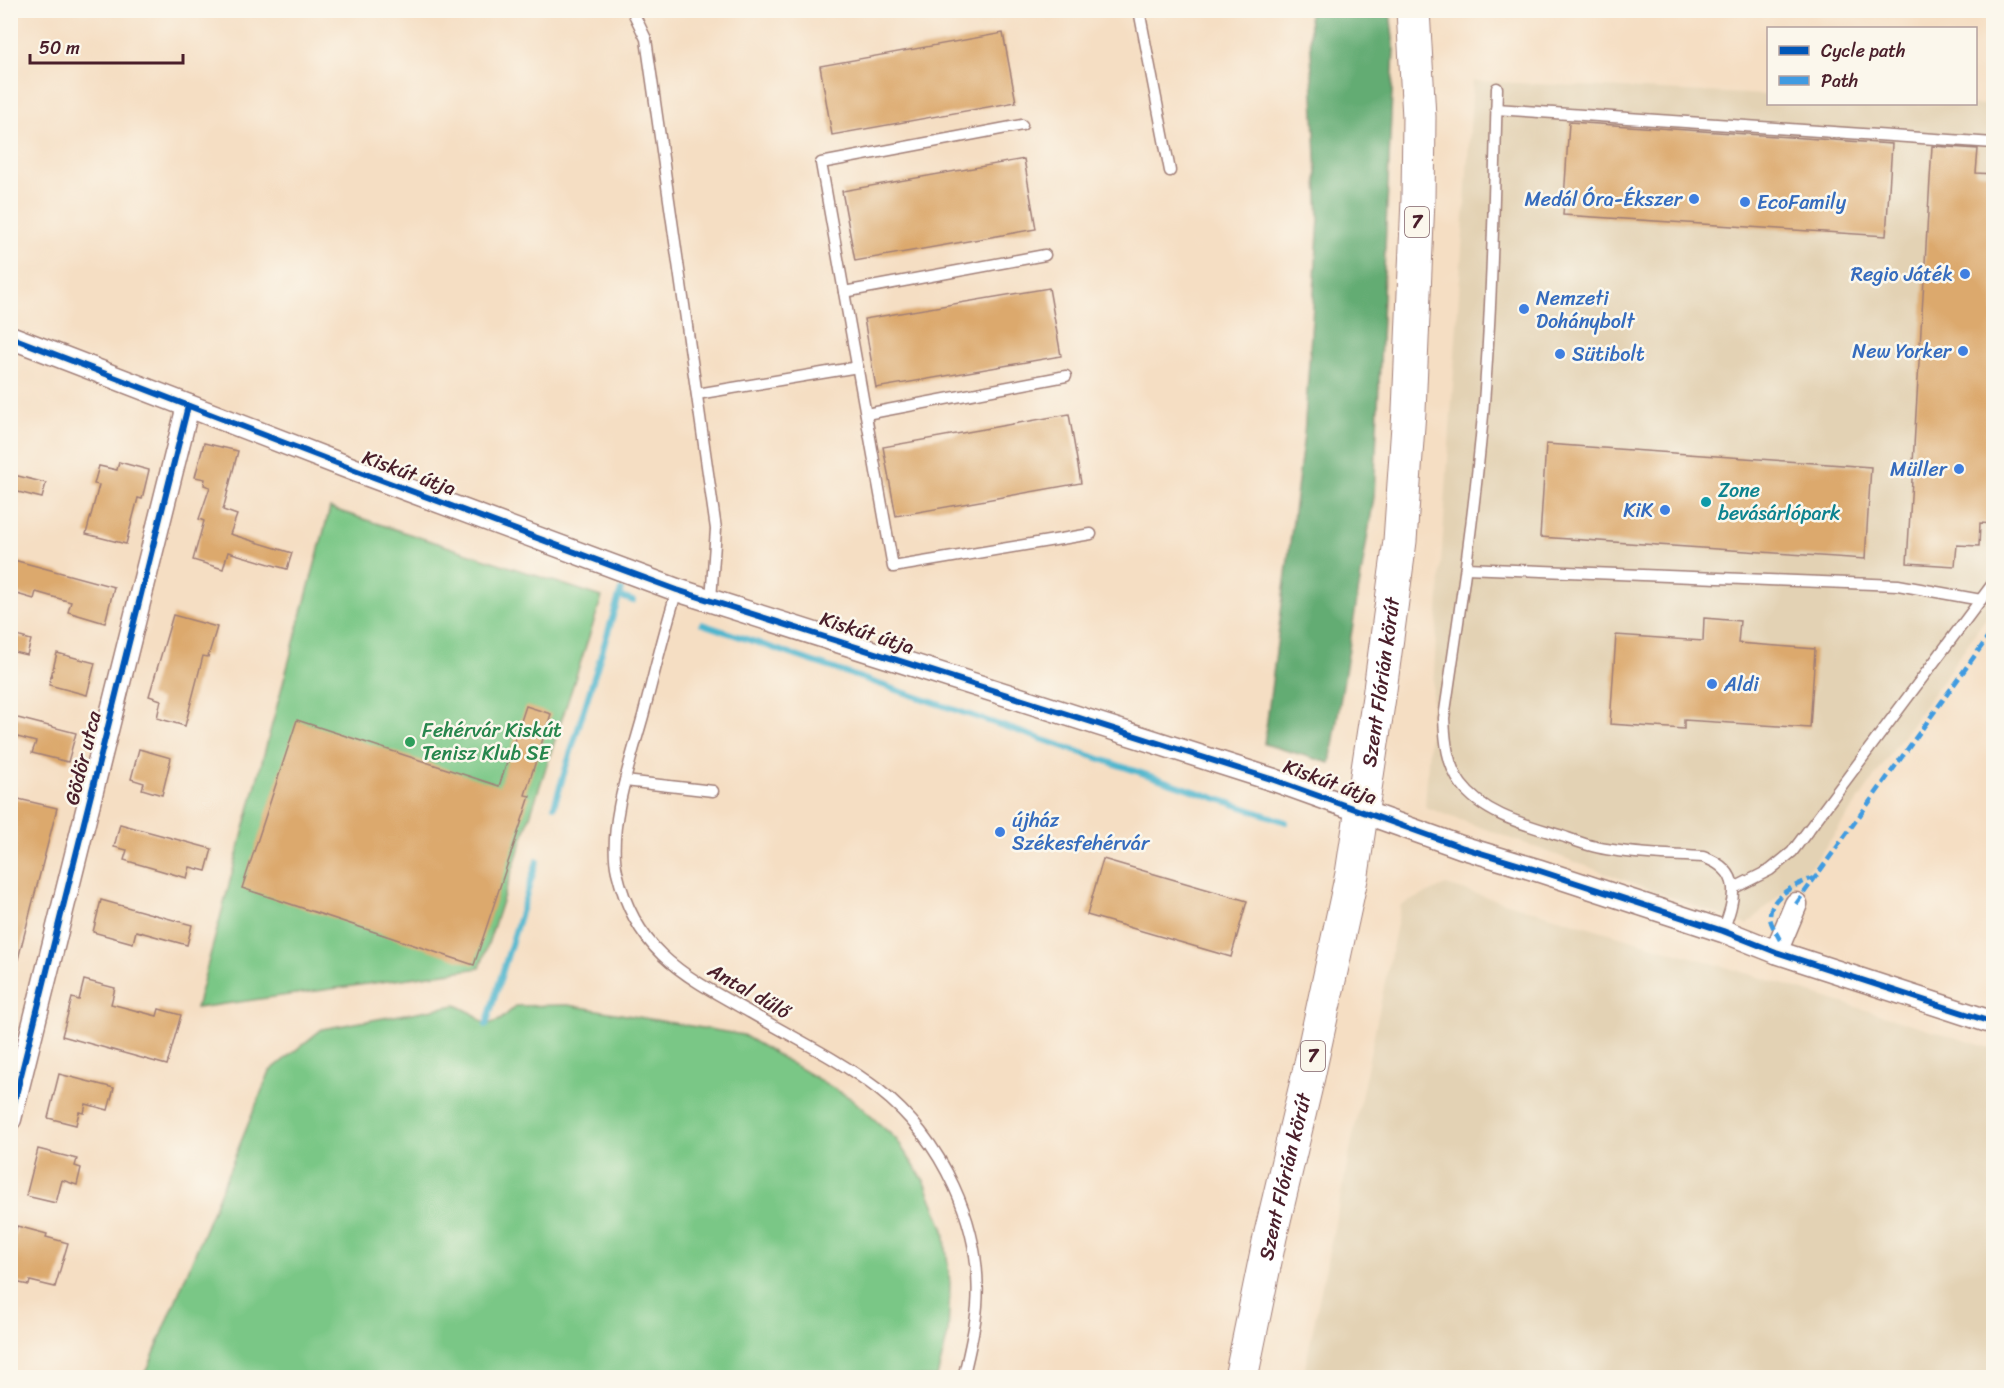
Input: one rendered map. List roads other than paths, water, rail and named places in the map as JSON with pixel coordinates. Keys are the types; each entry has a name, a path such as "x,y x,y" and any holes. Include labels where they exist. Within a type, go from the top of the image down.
{"main road":[{"name":"Szent Flórián körút","path":"1241,1377 1269,1237 1308,1077 1350,885 1379,698 1400,541 1405,485 1418,176 1419,117 1413,10"}],"street":[{"name":"Kiskút útja","path":"10,337 677,590 1274,780 1461,848 1540,871 1723,931 1776,952 1994,1023"},
{"name":"Gödör utca","path":"10,1119 188,406"},
{"path":"1776,952 1796,904"}],"lane":[{"path":"1139,10 1170,171"},
{"path":"633,11 646,39 716,529 711,600"},
{"path":"1497,88 1493,262 1482,416 1466,568 1444,718 1445,741 1451,764 1460,783 1473,797 1496,812 1525,825 1606,849 1703,857 1718,862 1728,873 1734,888 1733,904 1723,931"},
{"path":"1496,109 1994,143"},
{"path":"1022,125 821,163 893,567 1090,534"},
{"path":"844,292 1045,255"},
{"path":"697,394 858,367"},
{"path":"866,414 1066,376"},
{"path":"1466,568 1898,585 1981,600"},
{"path":"1734,888 1770,870 1792,852 1994,582"},
{"name":"Antal dűlő","path":"677,590 625,781 615,834 616,870 626,902 639,928 660,954 689,978 841,1064 880,1091 909,1118 934,1152 957,1194 971,1232 977,1306 972,1342 963,1377"},
{"path":"625,781 713,791"}],"waterway":[{"path":"554,806 621,590"},
{"path":"619,596 633,601"},
{"path":"702,624 1286,822"},
{"path":"486,1025 537,861"}],"place":[{"name":"Medál Óra-Ékszer","path":"1694,199"},
{"name":"EcoFamily","path":"1745,202"},
{"name":"Regio Játék","path":"1965,274"},
{"name":"Nemzeti Dohánybolt","path":"1524,309"},
{"name":"New Yorker","path":"1963,351"},
{"name":"Sütibolt","path":"1560,354"},
{"name":"Müller","path":"1959,469"},
{"name":"Zone bevásárlópark","path":"1706,502"},
{"name":"KiK","path":"1665,510"},
{"name":"Aldi","path":"1712,684"},
{"name":"Fehérvár Kiskút Tenisz Klub SE","path":"410,742"},
{"name":"újház Székesfehérvár","path":"1000,832"}]}
